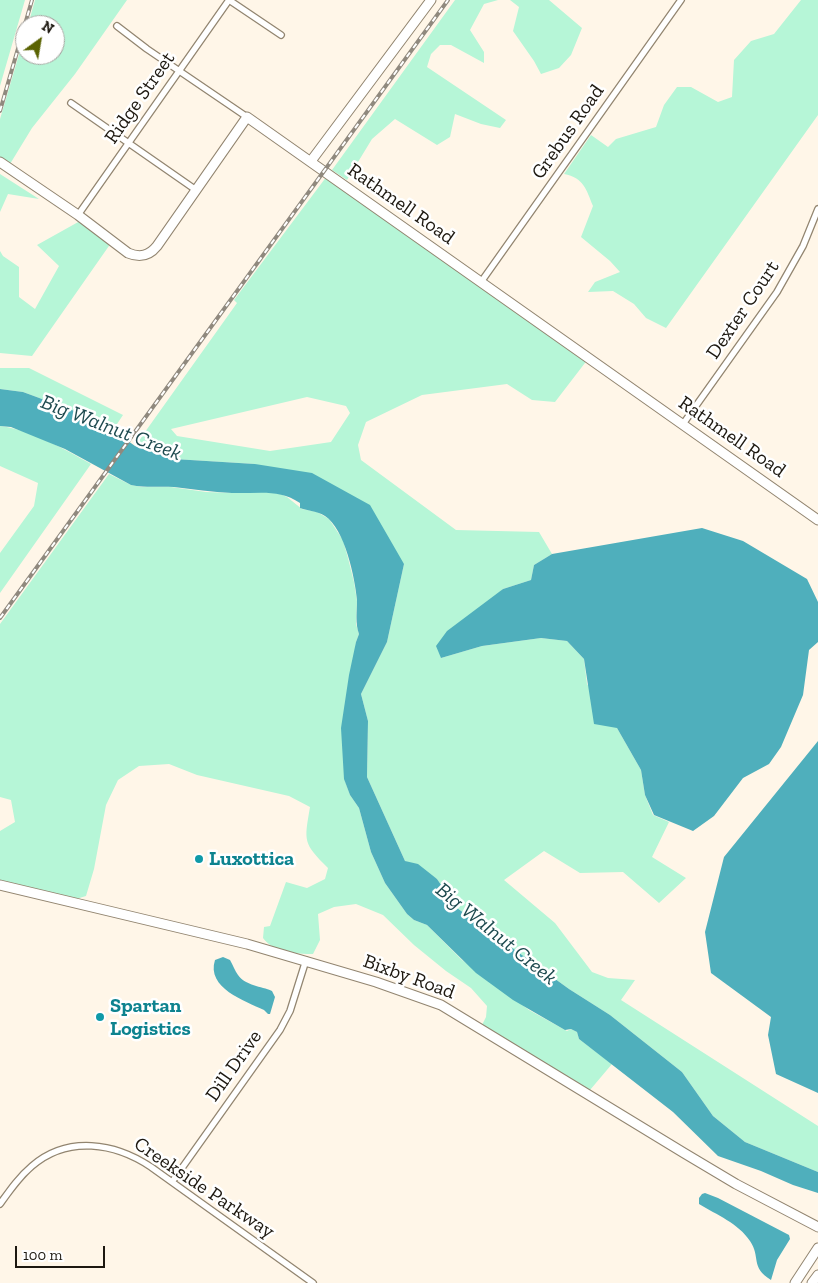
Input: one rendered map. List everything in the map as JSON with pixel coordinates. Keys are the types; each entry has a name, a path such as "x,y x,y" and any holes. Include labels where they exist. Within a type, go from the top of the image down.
{"street":[{"path":"229,0 281,35"},
{"name":"Ridge Street","path":"78,215 229,0"},
{"path":"311,161 431,0"},
{"name":"Grebus Road","path":"481,282 681,0"},
{"path":"0,162 78,215 128,253 144,256 152,252 247,117 129,37 117,26"},
{"path":"71,103 196,190"},
{"name":"Rathmell Road","path":"247,117 818,520"},
{"name":"Dexter Court","path":"683,424 777,292 803,246 818,209"},
{"name":"Bixby Road","path":"0,885 306,960 419,996 441,1005 743,1188 818,1227"},
{"name":"Dill Drive","path":"172,1182 280,1030 290,1011 306,960"},
{"name":"Creekside Parkway","path":"0,1204 15,1183 34,1164 58,1151 83,1146 107,1147 129,1154 172,1182 313,1283"},
{"path":"794,1283 818,1248"},
{"path":"812,1283 818,1275"}],"green space":[{"path":"0,0 25,0 21,15 15,15 15,34 0,86"},
{"path":"35,0 127,0 75,74 32,128 10,164 0,166 0,119 16,65 65,65 65,15 31,15"},
{"path":"455,0 498,0 484,4 470,30 484,52 484,63 451,45 440,45 431,54 427,67 506,120 500,128 481,124 455,114 450,137 437,145 395,119 372,139 347,180 332,170"},
{"path":"510,0 549,0 582,28 571,55 559,68 541,74 513,31 519,7"},
{"path":"801,0 818,0 818,115 666,328 646,318 634,304 613,291 588,292 595,282 620,272 610,261 581,237 593,206 586,189 580,181 564,174 591,135 608,147 616,139 656,127 664,105 677,87 691,87 718,102 732,97 734,60 751,41 774,34"},
{"path":"0,174 39,199 8,194 0,212"},
{"path":"327,176 588,359 555,402 532,400 507,384 422,395 366,422 358,445 361,460 456,530 539,532 552,554 534,565 531,580 503,589 441,658 482,646 541,638 567,641 584,659 587,684 617,728 641,770 645,795 653,815 669,822 652,857 686,878 659,903 623,872 580,873 544,851 504,880 555,923 592,972 608,978 635,980 621,1000 818,1126 818,1172 745,1142 713,1116 682,1072 610,1015 569,989 457,908 437,879 405,861 367,777 368,721 361,694 387,642 404,564 255,464 174,459 135,446 237,303 234,300","holes":["307,397 346,406 350,413 331,442 270,451 177,436 171,429"]},
{"path":"80,221 111,243 32,356 0,353 0,251 3,256 19,267 19,297 35,309 59,266 37,245"},
{"path":"0,368 29,368 123,415 113,430 99,420 23,392 0,389"},
{"path":"0,426 23,431 35,436 91,464 0,593 0,553 34,506 38,483 0,466"},
{"path":"109,474 131,485 142,487 171,487 206,492 234,493 269,491 287,497 302,509 317,512 329,519 343,540 357,601 356,624 359,634 356,642 345,781 350,795 359,808 371,852 385,883 407,914 414,920 427,925 462,960 529,1010 567,1031 571,1029 577,1032 579,1039 612,1064 590,1090 482,1025 486,1017 487,1006 471,988 414,945 383,915 356,904 334,907 318,914 320,940 313,954 285,951 267,943 263,938 264,927 270,926 286,882 307,888 325,879 328,868 314,853 307,841 306,835 310,807 289,796 197,775 169,764 139,766 118,780 106,805 94,869 86,896 76,899 0,881 0,831 15,822 11,800 0,797 0,624"}],"water":[{"path":"0,389 23,392 99,420 135,446 174,459 255,464 312,473 370,505 404,564 387,642 361,694 368,721 367,777 405,861 418,864 437,879 457,908 569,989 610,1015 682,1072 713,1116 745,1142 818,1172 818,1193 718,1156 673,1112 579,1039 577,1032 571,1029 565,1030 513,1000 476,973 427,925 414,920 407,914 385,883 371,852 359,808 350,795 344,779 341,728 349,675 359,634 354,579 343,542 332,522 322,514 300,508 300,503 284,495 131,485 65,449 11,427 0,426"},
{"path":"702,528 743,541 807,579 818,602 818,642 809,650 803,695 781,747 769,764 743,778 714,816 693,831 654,815 645,795 641,770 617,728 594,724 584,659 567,641 541,638 482,646 441,658 436,646 447,631 503,589 531,580 534,565 552,554"},
{"path":"818,741 818,1093 776,1074 768,1035 771,1017 711,973 705,932 724,857"},
{"path":"223,957 230,960 241,979 272,991 275,997 270,1014 238,998 222,986 216,978 214,970 215,960"},
{"path":"705,1193 789,1235 790,1239 777,1260 771,1280 760,1271 753,1247 745,1235 727,1220 699,1204 699,1198"}],"railway":[{"path":"0,111 32,0"},
{"path":"0,618 448,0"}],"place":[{"name":"Luxottica","path":"199,859"},
{"name":"Spartan Logistics","path":"100,1017"}],"water label":[{"name":"Big Walnut Creek","path":"111,428"},
{"name":"Big Walnut Creek","path":"496,934"}]}
